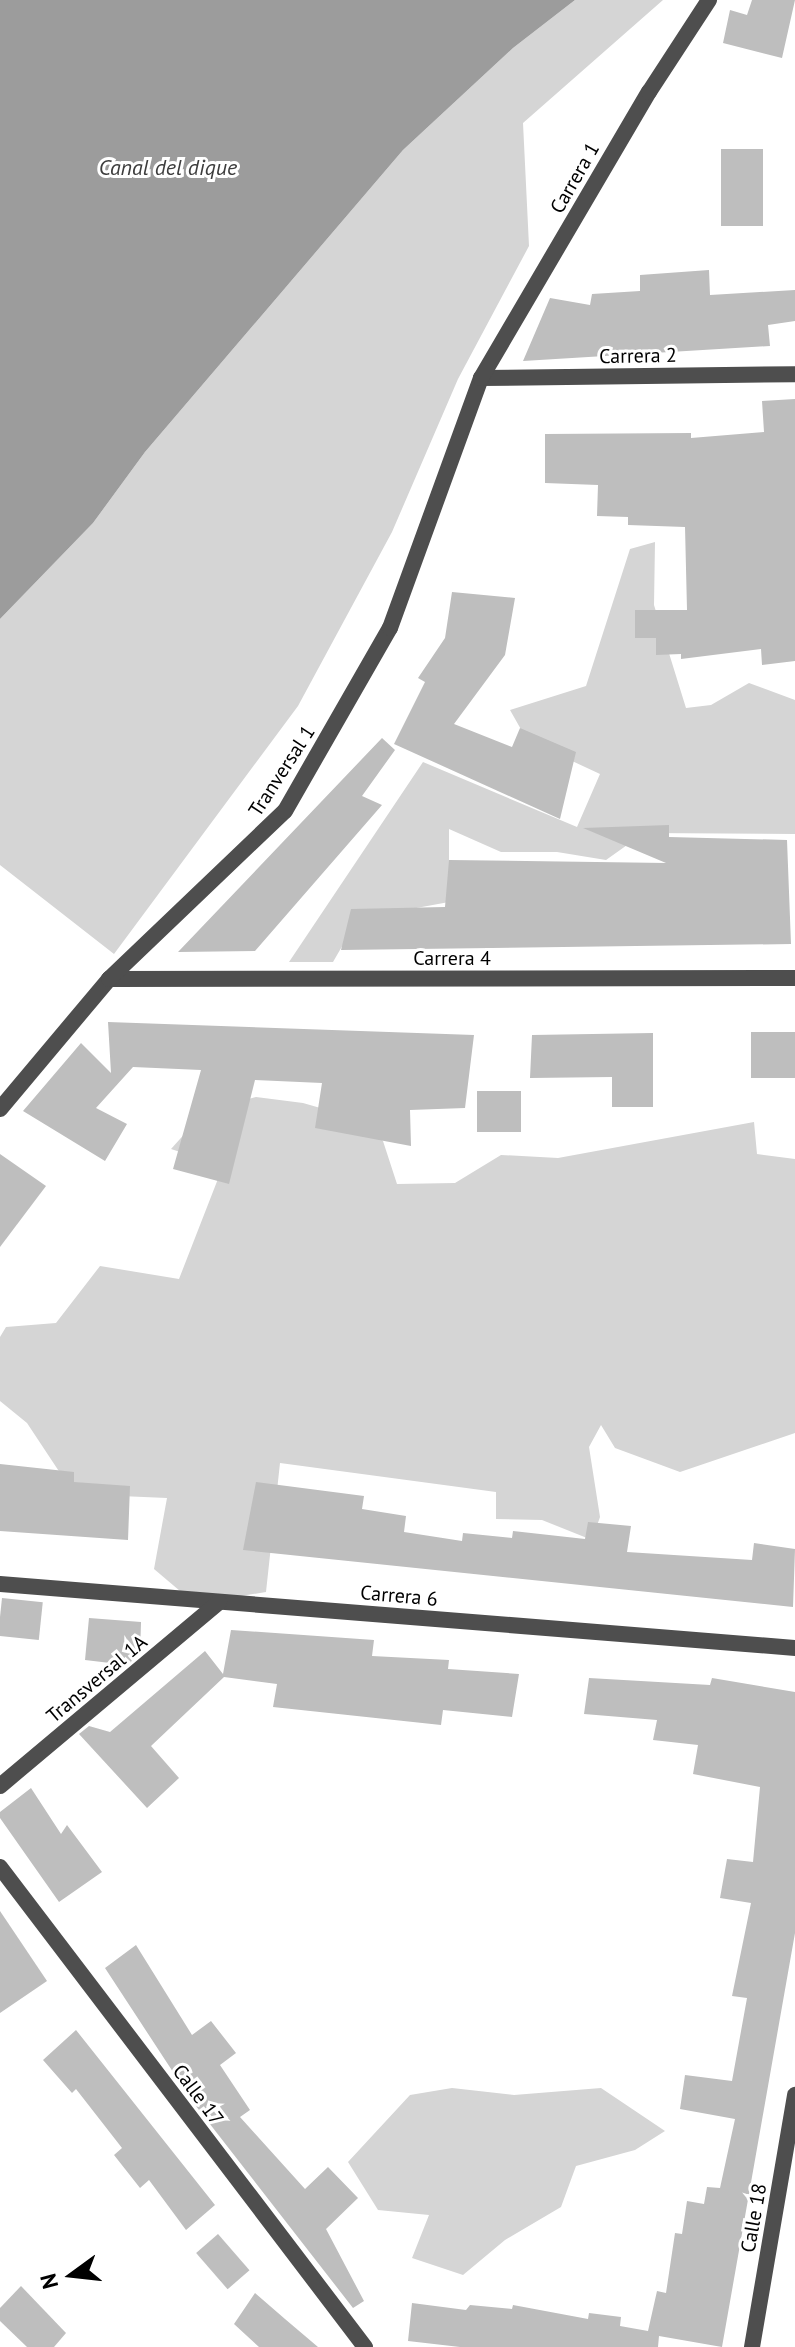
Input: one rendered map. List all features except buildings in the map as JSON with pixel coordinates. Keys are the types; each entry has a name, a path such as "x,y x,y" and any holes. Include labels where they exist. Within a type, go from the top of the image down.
{"street":[{"name":"Carrera 1","path":"481,378 709,0"},
{"name":"Carrera 2","path":"481,378 795,374"},
{"name":"Tranversal 1","path":"0,1109 109,979 285,811 390,628 481,378"},
{"name":"Carrera 4","path":"109,979 795,978"},
{"name":"Carrera 6","path":"0,1584 795,1648"},
{"name":"Transversal 1A","path":"0,1786 219,1602"},
{"name":"Calle 17","path":"0,1867 365,2347"},
{"name":"Calle 18","path":"752,2347 795,2095"}],"shaded area":[{"path":"575,0 663,0 523,123 529,246 458,379 392,532 298,706 114,954 0,865 0,619 93,523 145,452 403,150 513,48"},
{"path":"655,542 654,605 686,708 711,705 749,683 795,700 795,834 644,833 606,860 557,852 501,852 449,829 449,902 400,911 363,910 333,962 289,962 423,762 577,827 600,774 527,740 510,710 586,686 630,549"},
{"path":"256,1097 303,1103 362,1120 383,1141 397,1184 455,1183 501,1155 558,1158 754,1122 757,1154 795,1159 795,1433 680,1472 615,1448 601,1425 589,1447 600,1517 592,1540 542,1520 496,1519 496,1492 280,1463 266,1592 216,1600 180,1591 154,1569 167,1498 74,1494 27,1423 0,1401 0,1337 6,1327 56,1323 100,1266 179,1279 223,1166 171,1149 206,1110"},
{"path":"452,2088 514,2095 601,2088 665,2131 635,2150 576,2166 561,2207 505,2240 463,2275 412,2258 429,2215 378,2210 348,2162 410,2095"}],"water":[{"name":"Canal del dique","path":"0,0 575,0 513,48 403,150 145,452 93,523 0,619"}]}
